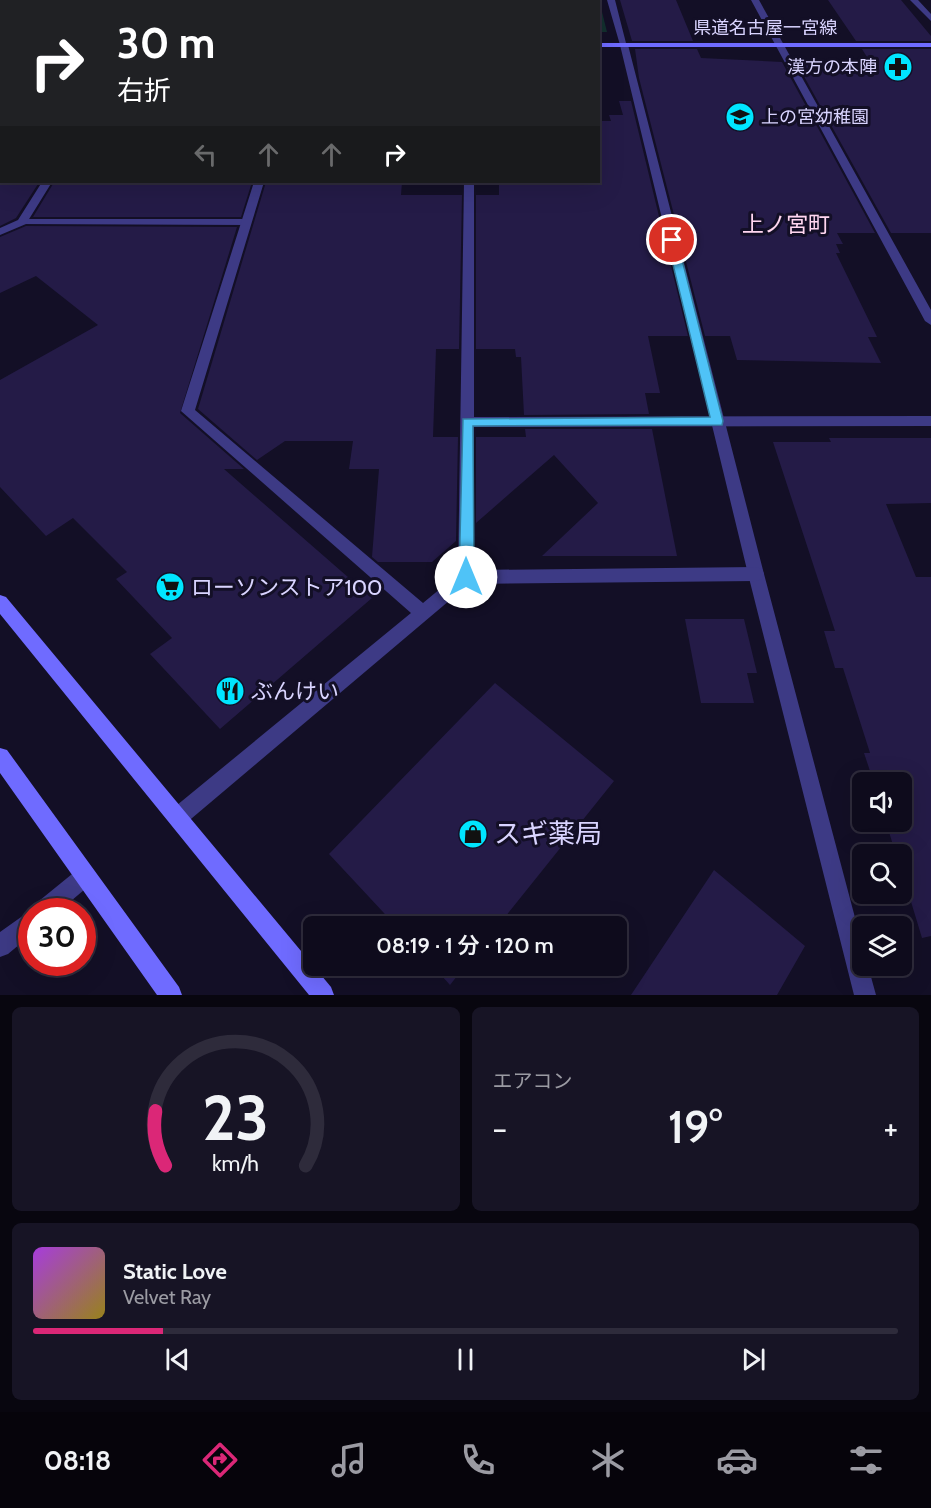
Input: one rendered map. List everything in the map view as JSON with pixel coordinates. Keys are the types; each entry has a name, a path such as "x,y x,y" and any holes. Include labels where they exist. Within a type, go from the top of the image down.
{"street":[{"path":"611,0 865,995"},
{"path":"755,0 931,321"},
{"path":"914,0 931,19"},
{"name":"県道名古屋一宮線","path":"600,45 931,45"},
{"path":"22,222 46,183"},
{"path":"259,183 188,411 423,613"},
{"path":"466,577 469,183"},
{"path":"0,232 22,222 246,222"},
{"path":"467,422 931,421"},
{"path":"178,817 466,577 756,574"},
{"path":"0,602 323,995"},
{"path":"0,757 84,877 171,995"},
{"path":"58,898 84,877"},
{"path":"0,946 18,931"}],"green space":[{"path":"600,4 607,32 600,32"}],"building":[{"path":"620,0 676,0 693,41 632,41"},
{"path":"828,0 901,0 931,36 931,41 856,41"},
{"path":"635,49 697,49 701,58 782,62 875,233 837,233 843,244 836,244 840,253 836,253 877,337 868,337 881,363 737,360 730,336 705,336 639,78"},
{"path":"862,49 931,49 931,233 891,233 796,62 870,62"},
{"path":"619,101 631,101 688,336 648,336 660,393 645,393 649,414 524,415 521,357 516,357 515,349 476,349 476,195 499,195 499,183 600,183 600,121 611,121 609,115 623,115"},
{"path":"252,183 241,217 33,217 53,184"},
{"path":"266,183 402,183 401,195 462,195 459,349 436,349 433,437 458,437 456,541 432,562 378,562 372,557 379,469 349,469 353,441 285,441 257,460 198,409"},
{"path":"0,184 38,184 16,218 0,226"},
{"path":"26,226 237,227 180,413 244,469 224,469 372,598 220,729 150,654 172,638 116,579 127,572 73,518 46,536 0,487 0,380 98,325 36,276 0,293 0,237"},
{"path":"525,429 652,429 677,556 542,556 598,503 554,455 476,523 476,437 526,437"},
{"path":"829,438 931,438 931,503 886,504 916,577 931,577 931,936 922,938 912,904 912,844 893,844 889,832 912,832 912,772 870,772 864,753 870,753 843,668 835,668 824,631 835,631 773,442 831,442"},
{"path":"685,619 744,619 757,673 747,673 754,703 701,703"},
{"path":"495,683 614,781 506,916 387,916 329,854"},
{"path":"714,870 805,946 777,995 631,995"},
{"path":"442,976 457,976 450,985"}],"place":[{"name":"漢方の本陣","path":"898,67"},
{"name":"上の宮幼稚園","path":"740,117"},
{"name":"ローソンストア100","path":"170,587"},
{"name":"ぶんけい","path":"230,691"},
{"name":"スギ薬局","path":"473,834"}],"district":[{"name":"上ノ宮町","path":"786,224"}],"route":[{"path":"466,577 467,422 717,421 672,240"}]}
